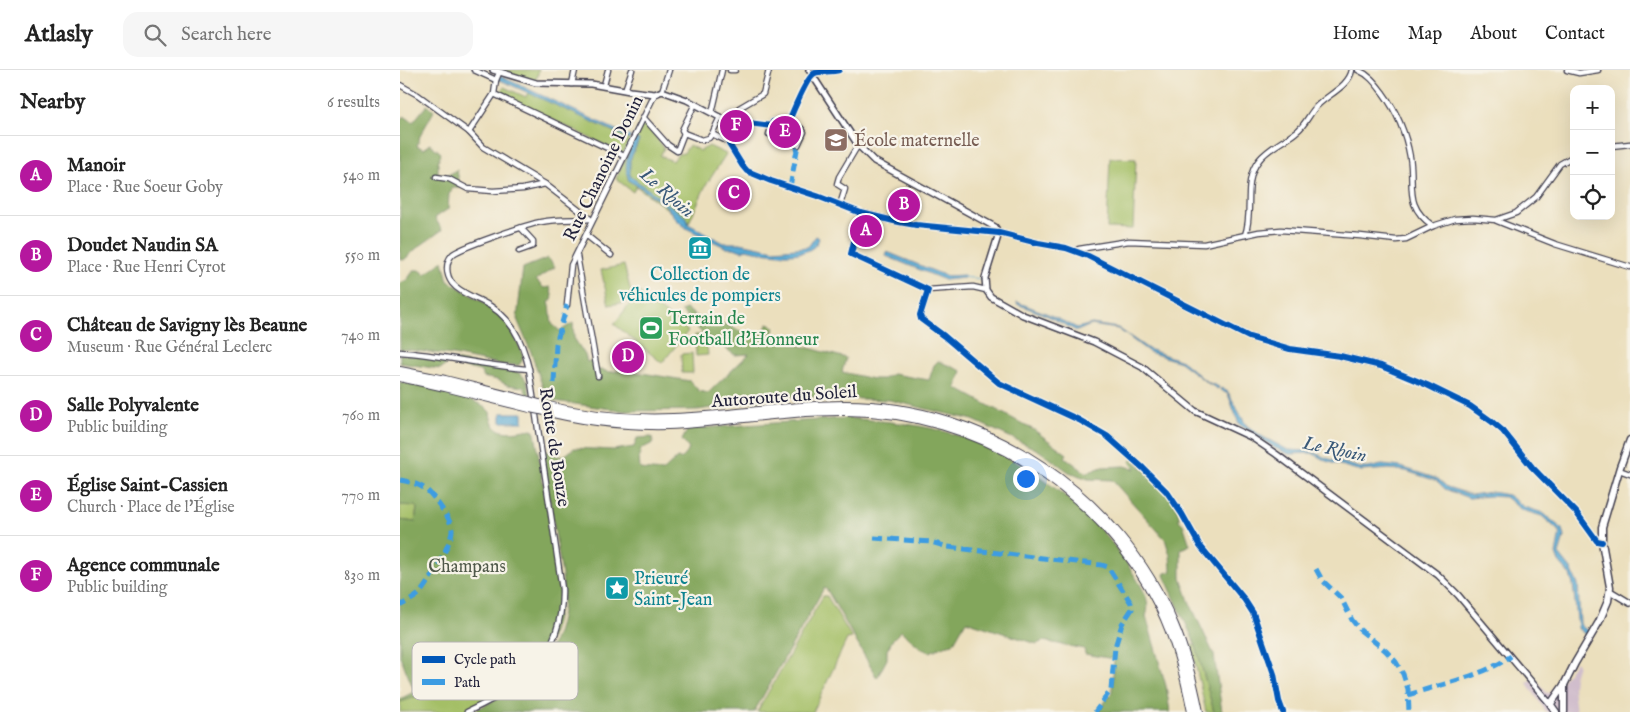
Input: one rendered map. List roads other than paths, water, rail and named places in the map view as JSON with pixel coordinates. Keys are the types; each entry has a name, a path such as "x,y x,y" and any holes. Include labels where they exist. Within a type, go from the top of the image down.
{"highway":[{"name":"Autoroute du Soleil","path":"400,371 444,380 530,405"},
{"name":"Autoroute du Soleil","path":"400,377 539,407 592,421 652,425 810,412 866,412 895,415 930,422 990,443 1033,466 1070,493 1101,522 1124,550 1147,585 1166,623 1181,663 1192,712"},
{"name":"Autoroute du Soleil","path":"539,407 600,416 652,419 810,406 874,406 931,416 962,425 992,437 1030,457 1068,484 1100,513 1128,546 1153,582 1173,623 1188,664 1198,712"}],"main road":[{"path":"1554,708 1562,688 1605,610 1610,591 1602,542 1603,522 1630,440"},
{"path":"1562,688 1564,712"},
{"path":"1554,708 1563,701"}],"street":[{"path":"474,70 536,83 604,85 655,94 662,91 695,104 731,122 772,126"},
{"path":"572,84 575,70"},
{"path":"604,85 608,70"},
{"path":"625,90 632,70"},
{"path":"662,91 669,70"},
{"path":"712,113 722,70"},
{"path":"730,70 735,70"},
{"path":"769,70 764,94 739,108 731,122 729,142 739,161 747,171 860,213 912,225 999,233 1075,251 1249,337 1284,348 1340,356 1381,366 1433,388 1470,406 1503,431 1532,467 1576,512 1597,541 1602,542"},
{"path":"811,72 829,73 839,70"},
{"path":"1245,235 1251,180 1256,165 1271,148 1298,131 1318,105 1348,80 1352,70"},
{"path":"1358,70 1371,78 1396,112 1409,153 1413,202 1417,210 1433,226"},
{"path":"1567,70 1579,73 1598,70"},
{"path":"788,123 811,72"},
{"path":"811,72 858,145 874,161 995,227 999,233"},
{"path":"469,132 494,94 496,75"},
{"path":"400,85 469,132 483,147 545,184 591,220"},
{"path":"494,94 624,156"},
{"name":"Rue Chanoine Donin","path":"567,306 570,272 576,255 591,220 655,94"},
{"path":"644,118 668,145 677,151 684,133 682,130 695,104"},
{"path":"684,133 702,140 709,138 720,117"},
{"path":"783,121 801,128 804,132 798,145 769,134 772,126 773,122 783,121"},
{"path":"712,134 729,142"},
{"path":"1615,146 1630,144"},
{"path":"840,205 845,189 837,184 839,177 858,145"},
{"path":"1496,220 1509,217 1524,208 1536,197 1555,169 1570,158"},
{"path":"436,177 449,179 468,189 493,191 523,189 545,184"},
{"path":"860,213 852,250 928,290 973,287 986,290"},
{"path":"1075,251 1078,248 1129,241 1195,245 1281,230 1396,240 1410,238 1433,226 1465,218 1484,218 1496,220 1555,244 1630,267"},
{"name":"Route de Bouze","path":"552,642 562,609 561,578 529,369 522,344 511,324 493,307 455,287 450,282 446,268 452,255 464,247 521,228 540,222 591,220"},
{"path":"519,251 533,246 533,241 521,228"},
{"path":"999,233 985,278 986,290 991,297 1022,315 1104,346 1146,370 1205,417 1242,432 1301,471 1438,575 1458,595 1554,708"},
{"path":"586,235 611,255"},
{"path":"576,255 598,376"},
{"path":"928,290 920,315 921,319 999,383 1079,420 1107,436 1167,492 1200,546 1244,599 1253,613 1274,674 1283,712"},
{"path":"400,352 441,356 504,368 529,369"},
{"path":"1619,470 1630,474"},
{"path":"1610,591 1630,603"},
{"path":"1544,696 1551,695 1562,688"},
{"name":"Route de Bouze","path":"467,712 490,700"}],"water":[{"path":"500,76 631,137 629,140 498,79"},
{"path":"635,138 639,140 630,160 630,176 687,218 688,224 724,243 740,243 774,250 808,247 816,236 819,238 815,246 798,253 787,254 746,249 742,251 727,248 686,228 665,205 629,181 626,170 627,159"},
{"path":"887,252 946,276 964,275 964,278 945,280 886,256"},
{"path":"1017,302 1077,328 1092,324 1118,328 1148,349 1182,361 1207,382 1219,387 1218,389 1209,384 1180,362 1149,352 1118,329 1091,325 1077,331 1046,315 1017,304"},
{"path":"1221,388 1228,392 1246,425 1263,437 1288,450 1311,451 1326,458 1361,468 1382,465 1401,467 1438,479 1447,487 1472,495 1491,492 1508,495 1524,507 1543,513 1562,529 1564,537 1559,554 1571,569 1578,585 1580,624 1591,632 1588,637 1578,628 1573,584 1570,575 1559,562 1556,554 1560,532 1542,516 1522,510 1505,497 1469,498 1445,489 1437,481 1406,471 1389,469 1361,471 1326,461 1312,453 1289,454 1275,448 1239,424 1228,394 1220,390"},
{"path":"501,413 523,413 523,422 501,422"}],"waterway":[{"name":"Le Rhoin","path":"962,277 983,279"}],"place":[{"name":"Agence communale","path":"736,126"},
{"name":"Église Saint-Cassien","path":"785,132"},
{"name":"École maternelle","path":"836,140"},
{"name":"Château de Savigny lès Beaune","path":"734,194"},
{"name":"Doudet Naudin SA","path":"904,205"},
{"name":"Manoir","path":"866,231"},
{"name":"Collection de véhicules de pompiers","path":"700,248"},
{"name":"Terrain de Football d'Honneur","path":"651,328"},
{"name":"Salle Polyvalente","path":"628,357"},
{"name":"Prieuré Saint-Jean","path":"617,588"}],"park label":[{"name":"Champans","path":"467,566"}]}
